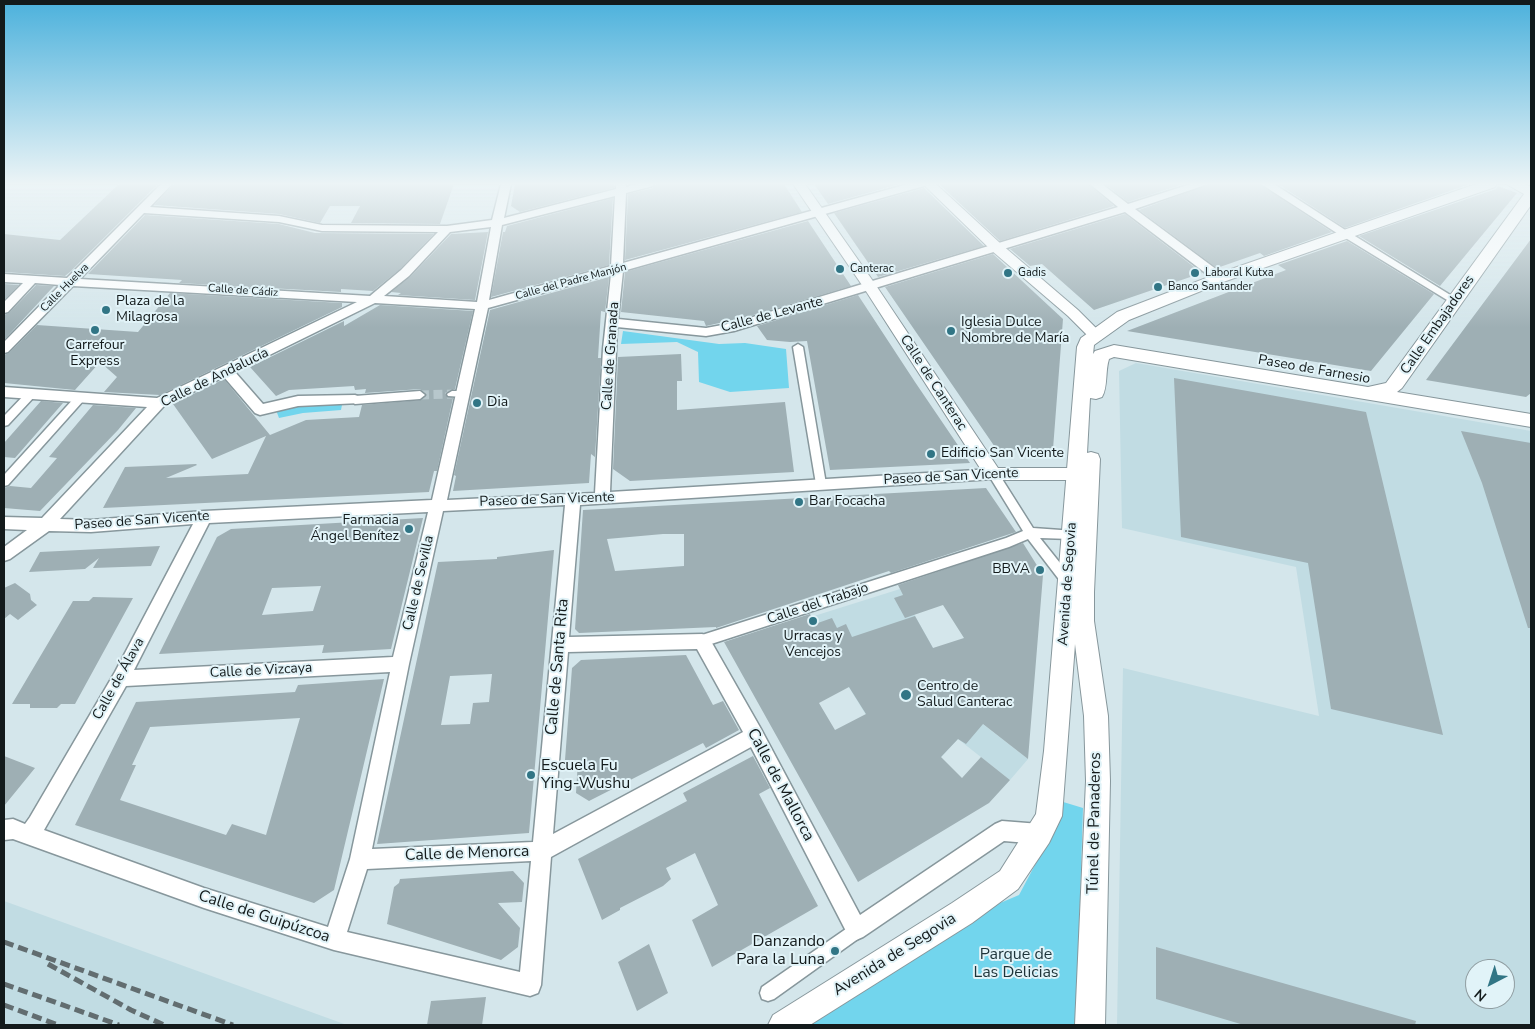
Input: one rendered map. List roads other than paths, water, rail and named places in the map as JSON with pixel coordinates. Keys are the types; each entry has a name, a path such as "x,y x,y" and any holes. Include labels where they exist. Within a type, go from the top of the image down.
{"main road":[{"name":"Avenida de Segovia","path":"1083,621 1085,347 1088,342 1104,328 1123,316 1220,278 1355,232"},
{"name":"Calle Embajadores","path":"1369,393 1391,388 1396,384 1503,232"},
{"path":"1096,336 1109,345 1123,351"},
{"name":"Paseo de Farnesio","path":"1096,336 1143,341 1531,407"},
{"name":"Avenida de Segovia","path":"783,1025 962,912 1009,880 1040,834 1049,816 1052,798 1071,534 1083,473 1099,360 1101,355 1107,352 1123,351"},
{"name":"Paseo de Farnesio","path":"1123,351 1531,421"},
{"name":"Túnel de Panaderos","path":"1083,621 1096,716 1098,781 1090,1025"}],"street":[{"name":"Calle Huelva","path":"4,349 120,232"},
{"name":"Calle de Andalucía","path":"4,555 45,526 159,403 372,300 405,273 444,232"},
{"name":"Calle de Sevilla","path":"334,940 360,860 400,664 438,504 457,394 482,306 496,232"},
{"name":"Calle de Granada","path":"602,497 619,232"},
{"name":"Calle del Padre Manjón","path":"482,306 750,232"},
{"name":"Calle de Canterac","path":"832,232 1030,533 1068,582"},
{"path":"980,232 1073,313 1096,336"},
{"name":"Calle de Levante","path":"612,322 706,332 753,322 1046,232"},
{"path":"1158,232 1220,278"},
{"path":"1342,232 1455,300"},
{"name":"Calle de Cádiz","path":"4,278 482,306"},
{"path":"4,309 34,279"},
{"path":"798,347 821,484"},
{"path":"226,370 260,410 298,401 420,396"},
{"path":"4,392 159,403"},
{"path":"4,422 31,394"},
{"path":"4,482 80,398"},
{"name":"Paseo de San Vicente","path":"4,523 45,526 91,526 438,504 573,499 993,474 1083,473"},
{"name":"Calle de Santa Rita","path":"530,985 573,499"},
{"name":"Calle de Álava","path":"28,836 37,824 121,678 204,518"},
{"name":"Calle del Trabajo","path":"560,645 702,641 1009,542 1030,533 1071,534"},
{"name":"Calle de Mallorca","path":"702,641 755,735 856,930"},
{"name":"Calle de Vizcaya","path":"121,678 400,664"},
{"name":"Calle de Menorca","path":"360,860 542,851 755,735"},
{"name":"Calle de Guipúzcoa","path":"4,830 14,829 28,836 334,940 530,985"},
{"path":"768,993 1002,830 1040,834"}],"tunnel":[{"path":"420,395 452,394"}],"railway":[{"path":"4,942 233,1025"},
{"path":"48,964 131,1010 164,1025"},
{"path":"4,984 119,1025"},
{"path":"4,1005 58,1025"}],"place":[{"name":"Canterac","path":"840,269"},
{"name":"Gadis","path":"1008,273"},
{"name":"Laboral Kutxa","path":"1195,273"},
{"name":"Banco Santander","path":"1158,287"},
{"name":"Plaza de la Milagrosa","path":"106,310"},
{"name":"Carrefour Express","path":"95,330"},
{"name":"Iglesia Dulce Nombre de María","path":"951,331"},
{"name":"Dia","path":"477,403"},
{"name":"Edificio San Vicente","path":"931,454"},
{"name":"Bar Focacha","path":"799,502"},
{"name":"Farmacia Ángel Benítez","path":"409,529"},
{"name":"BBVA","path":"1040,570"},
{"name":"Urracas y Vencejos","path":"813,621"},
{"name":"Centro de Salud Canterac","path":"906,695"},
{"name":"Escuela Fu Ying-Wushu","path":"531,775"},
{"name":"Danzando Para la Luna","path":"835,951"}],"park label":[{"name":"Parque de Las Delicias","path":"1016,964"}]}
